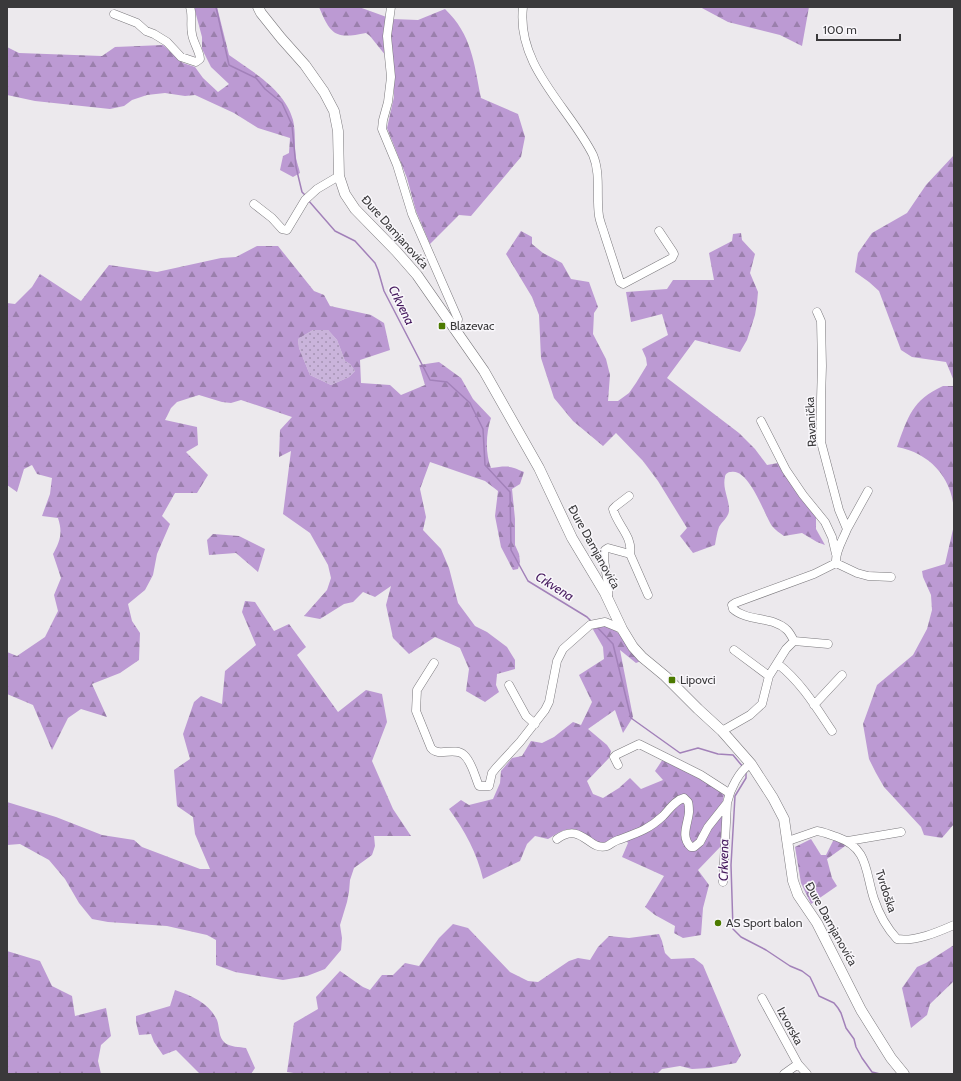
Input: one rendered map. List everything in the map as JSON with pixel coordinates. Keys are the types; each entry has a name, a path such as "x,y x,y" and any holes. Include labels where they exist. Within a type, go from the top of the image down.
{"main road":[{"name":"Đure Damjanovića","path":"258,7 261,13 324,92 334,111 338,131 339,176 346,194 355,209 396,250 417,275 484,371 539,468 572,538 633,647 642,657 665,676 698,710 722,731 746,767 772,798 784,818 792,875 798,894 817,923 861,1010 891,1058 904,1074"}],"street":[{"path":"114,14 137,23 146,31 168,42 174,52 181,57 196,62 200,59 200,55 195,45 192,33 190,7"},
{"path":"391,7 387,36 391,77 388,102 382,130 397,165 412,214 458,319 457,325 454,329"},
{"path":"523,7 522,24 532,59 544,82 568,114 594,158 598,172 599,217 620,282 623,284 672,258 674,254 659,231"},
{"path":"254,204 285,230 288,229 308,198 317,189 339,176"},
{"name":"Ravanička","path":"817,312 821,321 821,442 839,510 847,529"},
{"path":"761,421 786,470 824,522 832,537 836,554 836,563"},
{"path":"836,554 847,529 868,492"},
{"path":"630,496 613,509 630,540 632,547 630,554 648,595"},
{"path":"608,600 608,584 604,550 606,548 610,548 630,554"},
{"path":"836,563 857,573 868,576 890,577"},
{"path":"828,644 794,641 786,629 769,622 746,617 735,611 732,605 735,602 814,574 836,563"},
{"path":"434,663 417,690 416,711 431,748 437,752 452,751 463,754 472,769 479,786 489,786 492,773 510,754 545,710 549,702 557,661 563,649 593,624 604,622 622,629"},
{"path":"722,731 750,715 762,704 769,676 786,650 794,641"},
{"path":"734,650 769,676"},
{"path":"778,664 792,676 832,731"},
{"path":"814,705 842,675"},
{"path":"509,685 526,716 534,724"},
{"path":"618,765 614,757 616,755 639,744 701,775 729,793"},
{"path":"723,882 727,803 729,793 746,767"},
{"path":"557,839 564,834 581,835 597,846 606,846 645,830 662,817 676,802 684,798 688,802 689,811 685,839 690,847 694,847 700,842 708,827 727,803"},
{"name":"Tvrdoška","path":"788,841 817,831 848,841 857,848 863,859 874,899 883,922 897,939 904,940 921,937 954,925"},
{"name":"Tvrdoška","path":"848,841 901,832"},
{"name":"Izvorska","path":"762,998 798,1064 807,1074"},
{"name":"Izvorska","path":"784,1074 798,1064"}],"shaded area":[{"path":"313,330 328,330 337,340 345,361 350,364 355,371 349,377 331,385 310,375 299,348 298,339"}],"green space":[{"path":"194,7 217,7 229,55 258,75 276,91 289,109 293,120 296,158 300,173 293,177 280,170 283,156 289,153 290,138 258,128 234,113 195,95 185,96 165,93 147,95 132,100 124,106 110,109 35,101 7,95 7,47 19,53 102,56 115,47 163,45 183,63 195,67 203,78 218,92 229,84 211,67 202,49 202,37"},
{"path":"319,7 359,7 392,19 418,20 445,9 461,29 466,39 474,61 481,98 518,114 525,137 521,157 471,216 459,215 430,244 416,211 407,178 387,128 394,97 394,70 386,56 370,36 366,33 348,36 336,33 331,30 327,24"},
{"path":"700,7 809,7 802,46 780,35 728,22"},
{"path":"954,155 954,381 946,362 912,357 901,350 879,291 855,272 858,253 872,233 907,213 926,185"},
{"path":"521,231 532,237 532,244 543,253 562,263 571,279 589,282 598,307 594,313 593,334 606,359 610,375 608,401 618,401 629,393 647,365 642,349 668,335 662,314 631,322 626,292 667,289 673,280 714,280 709,253 732,241 733,234 741,233 742,240 755,254 750,273 758,292 755,315 747,340 740,352 695,340 667,378 739,433 755,449 767,465 778,463 816,516 816,529 825,545 802,533 784,536 772,526 750,484 738,473 731,472 726,474 724,481 729,511 719,527 715,545 693,553 680,536 687,528 658,481 643,461 616,433 603,446 573,421 554,398 541,358 539,315 532,297 506,254"},
{"path":"257,246 278,246 314,291 324,295 330,306 371,315 384,323 390,350 360,360 361,383 390,385 401,395 425,385 419,365 439,362 461,378 473,399 491,418 487,443 491,468 508,467 524,472 520,484 512,489 515,519 515,545 519,554 520,562 518,569 513,570 501,547 495,516 498,491 485,481 430,462 420,489 426,517 423,530 441,549 449,568 458,603 475,626 487,632 507,647 515,660 515,669 497,674 496,685 499,692 485,702 466,691 469,669 460,648 435,637 409,654 393,638 386,605 391,586 375,597 363,592 353,602 344,604 320,619 304,616 327,590 331,578 328,565 310,533 283,514 291,451 279,457 280,430 292,417 241,400 231,403 222,402 199,395 177,402 171,408 165,420 197,427 198,445 186,452 208,475 197,493 175,493 162,516 170,524 157,554 153,575 145,590 128,604 132,621 140,633 139,660 120,673 92,684 107,717 81,709 68,718 52,750 33,705 7,694 7,652 17,656 45,637 58,611 54,595 61,578 53,554 60,537 58,518 42,516 50,494 52,478 37,474 32,465 24,469 17,492 7,485 7,303 15,304 32,287 40,274 81,301 109,265 157,272 221,258 236,257","holes":["313,330 328,330 337,340 345,361 350,364 355,371 349,377 331,385 310,375 299,348 298,339"]},
{"path":"943,386 954,386 954,509 948,486 943,476 936,468 919,455 909,450 897,447 912,410 924,397"},
{"path":"954,525 954,824 942,838 924,835 921,827 884,787 869,759 863,724 877,685 913,655 927,629 932,610 931,595 922,571 945,564"},
{"path":"213,534 239,536 265,549 258,572 236,553 209,555 207,540"},
{"path":"245,601 255,602 274,631 289,624 306,647 297,655 338,712 366,690 382,694 387,722 372,761 393,809 411,836 374,836 375,846 372,855 354,868 350,880 347,902 340,925 342,938 341,950 325,969 307,976 283,980 235,972 216,965 216,940 207,935 167,926 108,922 92,919 79,903 65,879 49,860 20,844 7,845 7,802 56,817 102,835 134,840 142,847 200,869 210,869 195,834 193,817 177,806 174,770 190,759 183,734 194,702 201,696 222,704 225,671 256,645 242,612"},
{"path":"607,624 622,636 641,661 636,663 620,650 633,717 623,733 615,710 588,729 607,745 611,751 609,758 587,781 593,794 603,798 619,788 630,778 641,789 663,780 655,771 663,759 720,790 724,795 722,805 726,810 723,844 698,870 709,885 703,908 701,935 683,938 674,933 675,926 655,915 645,907 664,876 622,857 628,843 622,835 607,842 601,843 593,840 581,832 571,829 562,831 548,839 535,836 527,844 520,861 483,879 470,842 449,809 461,800 469,805 493,799 500,783 501,771 512,758 522,756 531,741 542,743 554,737 573,722 581,725 592,702 579,675 604,659 603,647 591,626"},
{"path":"811,839 821,855 826,855 834,839 848,844 827,859 832,878 837,886 811,904 801,883 795,847"},
{"path":"453,924 468,928 510,972 528,981 538,982 569,961 578,958 590,960 598,947 609,936 629,938 659,934 665,953 671,959 694,958 703,965 741,1055 736,1063 709,1068 692,1069 680,1066 662,1069 657,1074 300,1074 287,1072 294,1023 318,1009 316,997 340,971 363,987 370,990 382,975 393,975 405,963 419,966 439,938"},
{"path":"954,945 954,981 930,1004 927,1015 911,1028 902,988 917,967"},
{"path":"7,951 40,961 52,986 72,996 75,1016 106,1008 111,1036 101,1045 98,1061 101,1074 7,1074"},
{"path":"175,990 199,1001 214,1014 217,1020 220,1035 225,1043 232,1046 246,1048 255,1068 251,1074 200,1074 176,1050 163,1055 154,1042 151,1034 139,1035 136,1016 170,1006"}],"waterway":[{"name":"Crkvena","path":"216,7 229,65 256,78 265,89 282,103 292,125 296,167 302,192 305,195"},
{"name":"Crkvena","path":"308,200 335,231 355,241 375,263 384,291 430,380 447,382 470,403 483,429 485,465 510,492 511,550 528,581 587,617 592,622"},
{"name":"Crkvena","path":"596,626 613,644 631,718 680,753 698,748 718,754 733,755 743,767"},
{"name":"Crkvena","path":"746,772 746,778 735,796 731,865 733,929 741,937 766,950 810,977 819,996 834,1003 838,1008 846,1028 854,1039 856,1047 872,1072 880,1074"}],"place":[{"name":"Blazevac","path":"442,326"},
{"name":"Lipovci","path":"672,680"},
{"name":"AS Sport balon","path":"718,923"}]}
